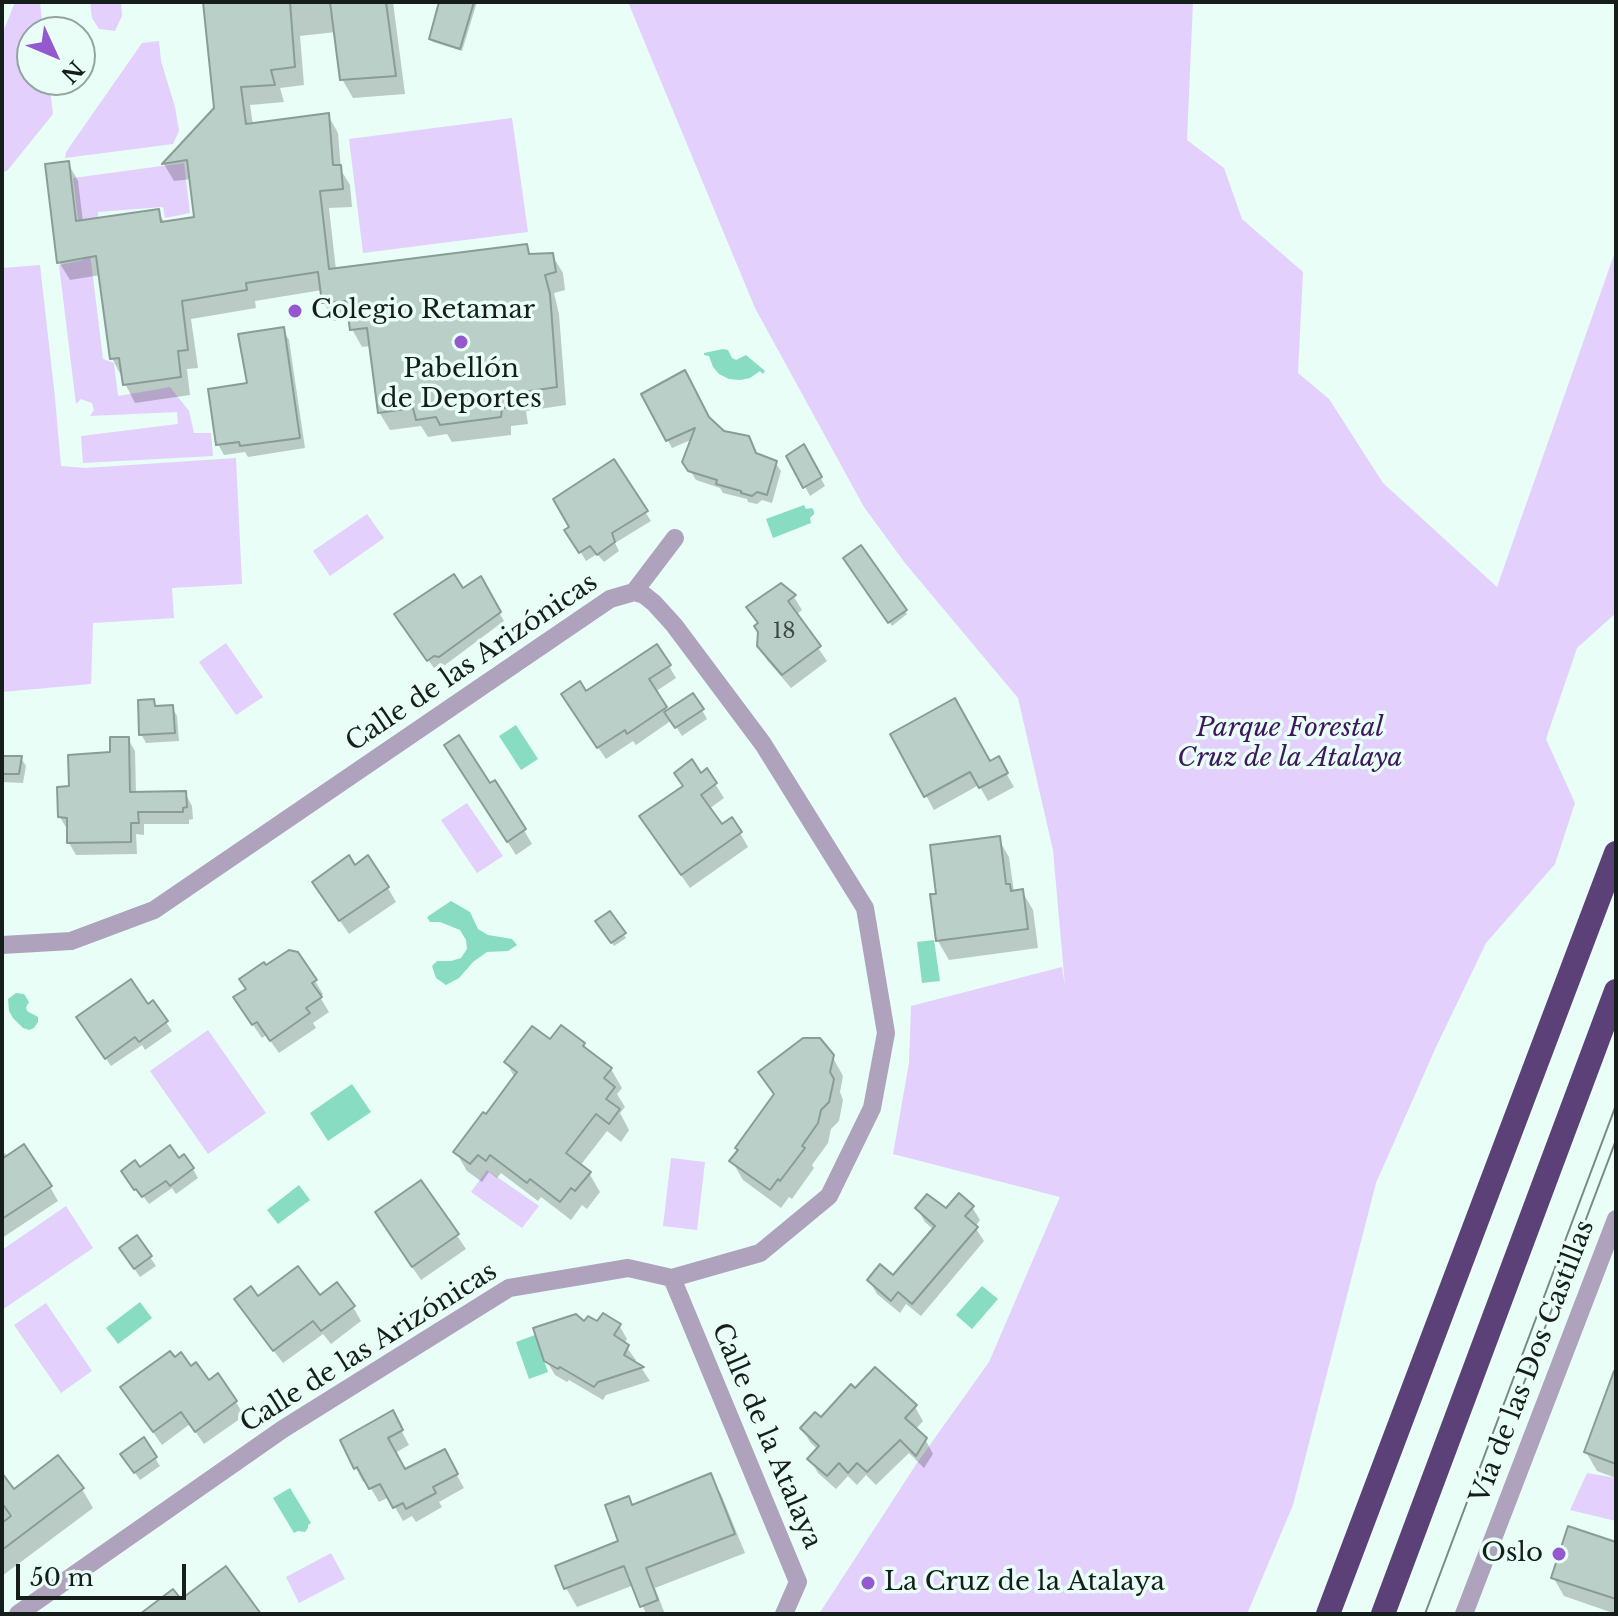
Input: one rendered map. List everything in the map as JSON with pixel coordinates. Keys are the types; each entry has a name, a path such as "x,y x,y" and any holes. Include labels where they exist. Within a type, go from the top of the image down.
{"highway":[{"path":"1589,920 1616,837"},
{"path":"1328,1614 1616,853"},
{"path":"1383,1614 1616,991"}],"street":[{"path":"634,592 675,538"},
{"name":"Calle de las Arizónicas","path":"2,945 71,941 154,910 610,599 634,592 654,603 674,625 763,744 865,908 886,1033 872,1108 829,1196 760,1253 672,1278 628,1268 509,1288 283,1429 18,1614"},
{"name":"Vía de las Dos Castillas","path":"1464,1614 1616,1219"},
{"name":"Calle de la Atalaya","path":"672,1278 798,1582 784,1614"}],"green space":[{"path":"15,2 40,2 41,16 16,16 16,96 51,96 53,114 7,171 2,172 2,35"},
{"path":"90,2 121,2 122,16 115,31 99,29 96,16 92,16"},
{"name":"Parque Forestal Cruz de la Atalaya","path":"628,2 1193,2 1187,140 1224,168 1242,219 1303,272 1298,373 1329,399 1383,483 1497,587 1616,249 1616,613 1577,648 1546,739 1575,803 1555,864 1486,943 1376,1183 1293,1505 1247,1614 819,1614 917,1463 989,1362 1060,1197 893,1154 909,1063 911,1006 1062,967 1065,986 1053,850 1018,698 905,563 864,507 755,308"},
{"path":"159,41 179,131 173,144 65,158 66,152 142,43"},
{"path":"512,118 528,232 363,253 349,139"},
{"path":"184,163 190,213 165,218 163,207 98,212 99,243 89,245 103,359 114,363 118,396 170,387 189,411 194,433 211,433 213,456 83,463 81,436 178,424 177,412 90,416 94,410 92,403 81,399 76,404 59,265 83,260 73,178"},
{"path":"40,265 61,466 85,468 236,458 242,584 172,588 174,618 93,623 91,684 2,692 2,268"},
{"path":"367,514 384,538 330,576 313,551"},
{"path":"226,643 263,697 236,715 199,662"},
{"path":"467,803 503,856 477,873 441,820"},
{"path":"208,1030 266,1113 208,1154 150,1071"},
{"path":"671,1158 705,1162 697,1230 663,1226"},
{"path":"487,1170 539,1206 522,1228 471,1192"},
{"path":"66,1206 93,1248 2,1310 2,1250"},
{"path":"46,1303 92,1371 61,1393 14,1325"},
{"path":"1587,1473 1616,1478 1616,1521 1570,1510"},
{"path":"331,1553 345,1579 299,1603 286,1577"}],"shaded area":[{"path":"728,350 736,360 746,355 765,371 740,380 719,374 704,353"},
{"path":"804,505 806,509 812,508 814,511 811,523 773,538 766,519"},
{"path":"516,725 538,759 521,770 499,736"},
{"path":"451,901 470,912 478,929 488,935 512,939 517,945 508,951 487,952 459,978 446,985 436,978 432,966 437,961 461,958 467,949 466,940 460,930 440,922 430,922 427,917"},
{"path":"934,940 940,981 922,983 917,942"},
{"path":"16,993 24,994 29,1002 27,1011 38,1017 34,1028 23,1028 9,1011 8,999"},
{"path":"352,1084 371,1112 328,1141 310,1113"},
{"path":"299,1185 310,1200 278,1224 267,1210"},
{"path":"982,1286 998,1299 972,1329 956,1315"},
{"path":"140,1302 152,1318 118,1344 106,1328"},
{"path":"535,1335 548,1372 529,1379 516,1342"},
{"path":"290,1488 311,1523 305,1532 294,1533 273,1498"}],"building":[{"path":"203,2 290,2 295,67 271,70 275,85 241,87 246,124 329,113 333,165 341,165 343,189 320,191 329,269 527,244 529,254 553,253 556,272 545,275 550,294 557,387 517,393 519,407 502,408 501,417 440,425 436,417 416,420 413,408 378,413 367,328 350,330 346,301 322,303 318,272 246,283 247,290 182,301 188,350 178,351 181,377 123,385 119,358 110,359 96,256 57,263 45,164 69,161 76,221 159,209 161,222 194,217 187,160 162,164 214,108"},
{"path":"330,2 386,2 396,76 340,80"},
{"path":"439,2 474,2 460,49 429,39"},
{"path":"284,327 300,438 240,446 239,442 216,445 208,389 247,383 238,334"},
{"path":"685,370 709,417 724,431 749,436 756,453 777,461 767,495 741,493 716,484 717,480 688,471 682,462 695,428 666,441 641,394"},
{"path":"804,444 822,477 803,488 786,456"},
{"path":"614,459 648,511 612,533 615,542 597,555 590,546 579,553 564,530 569,527 553,499"},
{"path":"861,545 907,610 888,623 843,558"},
{"path":"454,574 463,588 481,576 501,612 439,657 434,656 427,661 394,614"},
{"path":"781,583 796,595 788,601 821,646 782,675 757,646 758,632 754,626 758,623 746,607"},
{"path":"657,644 671,665 649,679 667,707 627,734 625,730 597,748 561,694 580,681 586,691"},
{"path":"693,693 704,709 675,728 664,712"},
{"path":"955,698 990,761 999,756 1008,773 979,788 970,772 924,797 890,734"},
{"path":"154,699 155,706 173,705 175,733 139,735 138,700"},
{"path":"459,735 490,783 495,780 526,829 507,842 444,745"},
{"path":"110,737 129,737 130,792 186,791 187,807 183,808 183,812 138,812 139,823 131,823 131,842 67,843 67,818 58,817 57,787 69,786 68,755 110,752"},
{"path":"2,756 22,756 19,774 2,774"},
{"path":"692,759 701,773 707,768 717,783 701,795 722,824 732,817 742,832 681,875 639,816 683,786 674,773"},
{"path":"1000,836 1006,884 1010,884 1011,891 1023,889 1028,929 936,941 930,894 936,894 930,845"},
{"path":"349,855 355,865 368,855 389,887 339,921 312,882"},
{"path":"610,911 626,933 611,943 595,921"},
{"path":"289,950 298,952 317,980 312,983 322,997 306,1008 310,1013 270,1041 257,1022 252,1025 233,997 246,989 239,979"},
{"path":"131,979 148,1004 153,1000 168,1021 139,1042 135,1037 105,1059 76,1017"},
{"path":"561,1025 612,1068 604,1078 615,1087 606,1099 620,1109 609,1124 596,1114 566,1153 591,1172 575,1191 571,1188 560,1202 530,1179 527,1183 490,1155 486,1161 478,1155 470,1164 453,1152 517,1072 504,1062 532,1026 550,1039"},
{"path":"803,1038 820,1038 834,1055 830,1072 833,1084 829,1102 821,1110 818,1123 802,1146 805,1148 770,1190 729,1161 774,1094 758,1072"},
{"path":"24,1144 52,1186 2,1219 2,1159"},
{"path":"170,1145 179,1158 184,1154 194,1168 170,1186 166,1181 142,1197 121,1171 135,1160 140,1167"},
{"path":"421,1180 459,1234 412,1267 375,1212"},
{"path":"959,1193 974,1206 965,1216 978,1227 912,1304 898,1292 891,1301 867,1280 880,1264 893,1275 935,1226 915,1208 927,1194 946,1208"},
{"path":"137,1235 152,1256 134,1269 119,1248"},
{"path":"298,1266 320,1295 337,1282 355,1306 321,1331 313,1321 273,1351 234,1299 251,1286 258,1296"},
{"path":"603,1313 621,1324 614,1335 629,1345 624,1355 644,1367 598,1382 594,1387 544,1361 533,1328 576,1314 584,1321 588,1316 597,1321"},
{"path":"170,1351 175,1357 181,1352 191,1366 196,1362 209,1380 218,1373 237,1401 195,1432 181,1412 153,1432 120,1387"},
{"path":"875,1367 917,1405 905,1418 927,1438 916,1456 900,1440 867,1472 857,1463 848,1473 839,1463 827,1476 807,1459 819,1446 800,1428 815,1412 821,1417 851,1384 855,1388"},
{"path":"1616,1371 1616,1464 1584,1452"},
{"path":"393,1410 403,1430 388,1438 405,1469 445,1449 458,1474 433,1487 436,1493 406,1509 403,1503 393,1508 380,1484 369,1489 357,1467 354,1469 340,1440"},
{"path":"144,1437 157,1457 134,1473 120,1454"},
{"path":"58,1455 84,1488 2,1550 2,1523 11,1516 2,1503 2,1473 14,1489"},
{"path":"711,1473 735,1534 646,1568 658,1600 640,1607 624,1566 564,1589 555,1566 618,1541 605,1505 629,1496 632,1505"},
{"path":"1568,1526 1616,1542 1616,1599 1551,1578"},
{"path":"226,1566 261,1614 140,1614 173,1589 181,1599"}],"tram line":[{"path":"1425,1614 1616,1105"},
{"path":"1516,1404 1616,1140"}],"place":[{"name":"Colegio Retamar","path":"295,311"},
{"name":"Pabellón de Deportes","path":"461,342"},
{"name":"Oslo","path":"1559,1554"},
{"name":"La Cruz de la Atalaya","path":"868,1583"}]}
